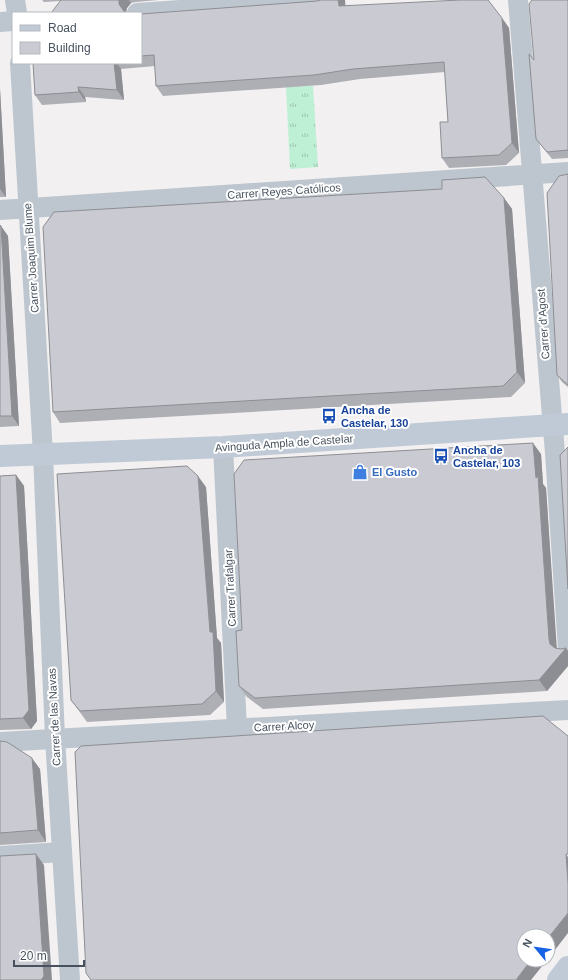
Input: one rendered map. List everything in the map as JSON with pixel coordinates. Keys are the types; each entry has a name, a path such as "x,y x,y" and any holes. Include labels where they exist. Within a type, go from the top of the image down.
{"main road":[{"name":"Avinguda Ampla de Castelar","path":"0,456 223,447 559,424"}],"street":[{"path":"15,0 16,12"},
{"path":"142,13 323,0"},
{"name":"Carrer d'Agost","path":"518,0 532,174 559,424 555,453 568,649"},
{"path":"0,22 12,21"},
{"name":"Carrer Joaquim Blume","path":"20,64 43,454"},
{"name":"Carrer Reyes Católicos","path":"0,210 568,172"},
{"name":"Carrer Trafalgar","path":"223,447 237,728"},
{"name":"Carrer de las Navas","path":"43,454 55,738 70,980"},
{"name":"Carrer Alcoy","path":"0,742 568,710"},
{"path":"0,856 62,852"}],"green space":[{"path":"313,86 318,167 290,169 286,87"}],"building":[{"path":"61,0 119,0 119,4 124,12 52,12"},
{"path":"338,0 339,6 488,0 502,18 512,143 499,155 442,158 440,122 448,122 444,62 353,69 314,75 156,86 154,55 142,56 142,14"},
{"path":"532,0 568,0 568,150 547,152 536,139 529,54 534,60 529,4"},
{"path":"33,64 114,64 117,90 78,87 79,92 35,95"},
{"path":"568,174 568,385 557,375 547,193 559,176"},
{"path":"485,177 504,198 517,372 503,386 53,412 43,227 54,212 442,189 442,180"},
{"path":"0,225 1,226 12,416 0,416"},
{"path":"533,443 536,478 538,476 549,639 550,644 555,648 566,648 539,680 255,698 239,686 236,631 242,630 234,474 244,460"},
{"path":"568,447 568,589 560,455"},
{"path":"187,466 198,476 210,632 213,632 216,691 202,704 80,711 71,700 57,474"},
{"path":"16,475 29,710 23,718 0,719 0,476"},
{"path":"543,716 568,736 568,854 566,854 568,913 556,928 516,928 516,968 525,968 516,980 91,980 86,973 75,752 81,746"},
{"path":"0,741 7,742 32,758 38,830 0,833"},
{"path":"36,854 44,976 41,980 0,980 0,856"}],"place":[{"name":"Ancha de Castelar, 130","path":"329,416"},
{"name":"Ancha de Castelar, 103","path":"441,456"},
{"name":"El Gusto","path":"360,472"}]}
